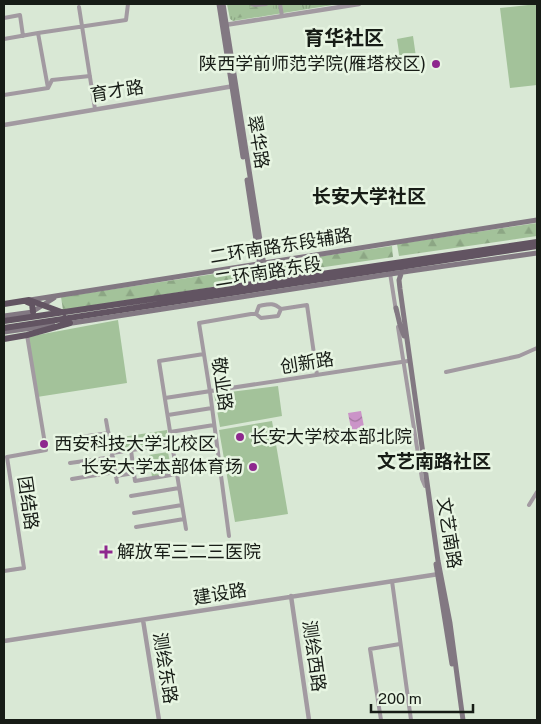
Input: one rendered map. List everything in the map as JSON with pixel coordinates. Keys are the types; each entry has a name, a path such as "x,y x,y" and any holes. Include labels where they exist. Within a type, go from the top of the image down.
{"highway":[{"name":"二环南路东段","path":"4,322 537,240"},
{"name":"二环南路东段","path":"4,328 391,272 410,265 537,246"},
{"path":"210,291 229,285 257,280 272,280"},
{"path":"4,305 30,300 65,313"},
{"path":"4,305 28,302 32,304 33,312"},
{"path":"4,339 70,324"}],"main road":[{"name":"翠华路","path":"219,4 262,263 265,272 272,280"},
{"name":"翠华路","path":"223,4 224,25"},
{"name":"二环南路东段辅路","path":"30,300 537,220"},
{"path":"391,272 537,254"},
{"name":"翠华路","path":"257,280 261,273 262,263"},
{"path":"401,272 410,265"},
{"name":"文艺南路","path":"391,272 397,286 406,361 462,720"},
{"name":"文艺南路","path":"401,272 399,280 400,289 439,574"},
{"path":"4,332 70,324 266,290"},
{"path":"24,319 42,305 62,295"},
{"path":"396,308 404,336"},
{"path":"4,316 33,312"}],"street":[{"path":"4,39 126,20 128,4"},
{"path":"252,4 266,4"},
{"path":"280,4 282,16"},
{"path":"224,25 359,4"},
{"path":"79,7 95,109"},
{"path":"4,18 20,15 23,36"},
{"path":"38,33 48,88"},
{"path":"48,88 52,80 90,76"},
{"name":"育才路","path":"4,125 234,86"},
{"path":"4,95 48,88"},
{"path":"391,272 396,318 406,361"},
{"path":"266,290 269,304"},
{"name":"敬业路","path":"256,314 259,306 269,304 274,304 281,309 308,306 318,375"},
{"name":"敬业路","path":"229,536 199,323 256,314 261,318 278,316 281,309"},
{"name":"团结路","path":"4,571 24,568 7,457 46,450 26,335"},
{"path":"446,372 519,356 537,348"},
{"path":"186,529 159,361 204,354"},
{"name":"创新路","path":"165,398 406,361"},
{"path":"168,415 212,408"},
{"path":"106,420 117,482"},
{"path":"170,432 214,425"},
{"path":"66,439 109,433"},
{"path":"67,450 110,444"},
{"path":"70,464 130,450 172,444"},
{"path":"130,450 135,481 177,474"},
{"path":"72,479 134,472"},
{"path":"131,496 179,488"},
{"path":"529,505 537,492"},
{"path":"134,513 182,505"},
{"path":"136,527 184,519"},
{"name":"建设路","path":"4,640 439,574"},
{"path":"392,581 412,720"},
{"name":"测绘西路","path":"291,596 309,720"},
{"name":"测绘东路","path":"143,620 159,720"},
{"path":"381,720 370,649 400,644"}],"green space":[{"path":"227,4 339,4 233,21 230,19"},
{"path":"235,4 249,4 250,8 273,4 274,12 237,18"},
{"path":"537,4 537,85 510,88 500,8"},
{"path":"413,36 416,57 400,59 397,39"},
{"path":"537,223 537,236 399,256 397,244"},
{"path":"392,246 393,257 270,275 268,264"},
{"path":"254,268 255,278 207,288 63,310 61,297"},
{"path":"118,320 127,383 37,397 27,337"},
{"path":"278,386 282,416 220,427 214,394"},
{"name":"长安大学本部体育场","path":"272,421 288,514 235,522 219,430"},
{"path":"167,430 168,441 117,449 116,438"},
{"path":"168,452 172,474 152,477 149,455"}],"water":[{"path":"361,411 366,437 353,439 348,413"}],"place":[{"name":"陕西学前师范学院(雁塔校区)","path":"436,64"},
{"name":"长安大学校本部北院","path":"240,437"},
{"name":"西安科技大学北校区","path":"44,444"},
{"name":"长安大学本部体育场","path":"253,467"},
{"name":"解放军三二三医院","path":"106,552"}],"district":[{"name":"育华社区","path":"344,38"},
{"name":"长安大学社区","path":"369,196"},
{"name":"文艺南路社区","path":"434,461"}]}
